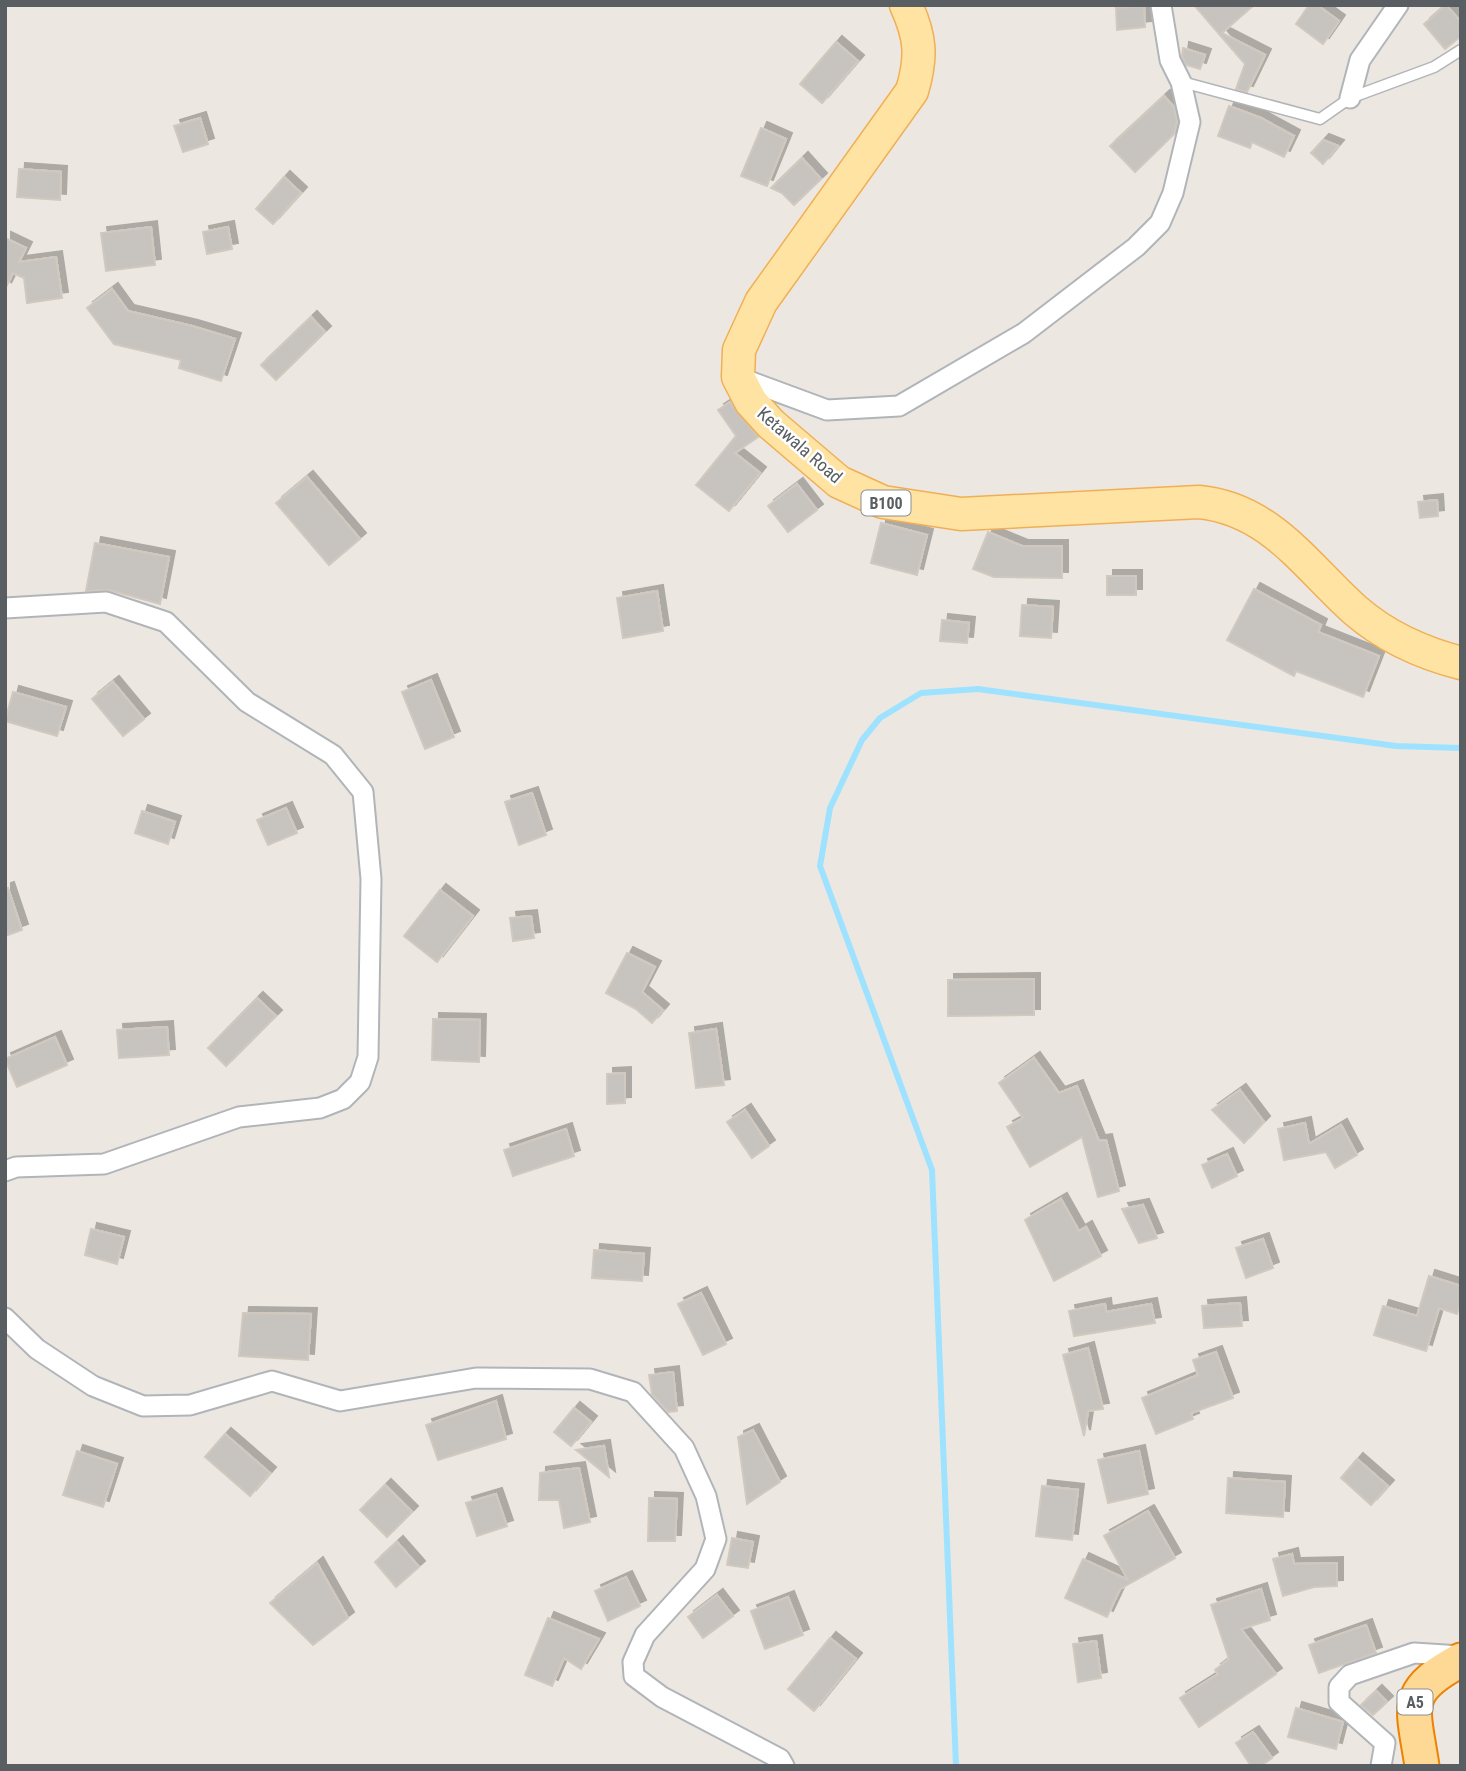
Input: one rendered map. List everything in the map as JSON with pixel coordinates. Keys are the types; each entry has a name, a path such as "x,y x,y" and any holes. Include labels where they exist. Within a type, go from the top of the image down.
{"highway":[{"name":"A5","path":"1422,1766 1414,1727 1416,1697 1430,1677 1461,1658"}],"main road":[{"path":"738,377 739,350 761,302 912,91 920,61 915,25 905,5"},
{"name":"Ketawala Road","path":"738,377 751,402 771,424 839,482 883,502 961,514 1199,502 1223,505 1242,511 1262,523 1357,612 1392,636 1429,654 1461,663"}],"street":[{"path":"738,377 827,410 899,406 1024,333 1136,247 1160,223 1172,193 1190,121 1181,82 1170,60 1161,5"},
{"path":"1350,98 1360,60 1398,5"},
{"path":"5,608 106,602 166,622 247,702 333,755 363,792 371,879 368,1056 360,1082 342,1099 320,1108 239,1117 104,1164 16,1167 5,1171"},
{"path":"5,1318 37,1349 93,1386 143,1406 190,1405 272,1381 340,1401 476,1378 590,1379 633,1392 684,1448 706,1496 716,1539 705,1569 645,1635 632,1662 634,1676 662,1697 780,1759 785,1766"},
{"path":"1381,1766 1385,1743 1339,1702 1339,1688 1350,1675 1414,1653 1461,1658"}],"lane":[{"path":"1181,82 1320,119 1350,98 1434,67 1461,50"}],"building":[{"path":"1194,5 1254,5 1222,33 1265,55 1247,92 1236,89 1245,64"},
{"path":"1309,5 1317,5 1339,21 1323,44 1296,24"},
{"path":"1446,5 1461,22 1461,36 1445,49 1424,24"},
{"path":"1144,6 1145,27 1117,30 1116,8"},
{"path":"836,42 858,61 822,103 800,84"},
{"path":"1183,48 1205,55 1200,69 1186,65 1182,56"},
{"path":"1164,96 1174,107 1177,122 1174,134 1135,172 1110,146"},
{"path":"1229,106 1261,118 1294,136 1284,157 1252,142 1250,148 1218,136"},
{"path":"200,118 208,144 183,152 174,126"},
{"path":"761,128 786,139 767,186 741,176"},
{"path":"1323,140 1338,146 1323,164 1311,153"},
{"path":"802,158 821,179 794,205 782,193 771,188"},
{"path":"19,169 61,172 60,200 17,197"},
{"path":"284,177 301,193 273,224 256,209"},
{"path":"151,227 155,265 106,271 101,233"},
{"path":"228,227 232,249 207,254 203,232"},
{"path":"5,238 26,248 19,262 56,257 62,298 27,303 24,278 13,273 5,289"},
{"path":"112,289 128,311 235,339 221,381 179,368 181,360 114,344 87,308"},
{"path":"311,317 325,332 276,380 261,365"},
{"path":"730,402 758,437 735,453 760,473 729,511 696,485 736,436 718,410"},
{"path":"307,477 360,539 329,565 276,503"},
{"path":"797,484 817,510 788,532 768,506"},
{"path":"1437,500 1438,516 1420,518 1418,502"},
{"path":"881,523 927,535 917,575 871,563"},
{"path":"988,532 1022,546 1062,546 1062,578 994,577 973,569"},
{"path":"95,543 169,557 160,604 109,590 86,591"},
{"path":"1107,576 1136,576 1136,595 1107,595"},
{"path":"1254,589 1321,625 1318,632 1379,656 1363,697 1296,671 1294,676 1227,640"},
{"path":"657,591 663,631 623,638 617,598"},
{"path":"1022,605 1053,607 1051,638 1020,636"},
{"path":"942,620 969,623 967,643 940,641"},
{"path":"431,680 454,737 425,749 402,692"},
{"path":"113,682 144,719 123,736 92,699"},
{"path":"13,692 66,707 57,736 5,721"},
{"path":"532,793 546,835 519,845 505,802"},
{"path":"286,808 297,833 268,845 257,820"},
{"path":"142,811 175,822 168,844 135,833"},
{"path":"8,888 22,930 5,936 5,889"},
{"path":"440,890 473,916 437,962 404,936"},
{"path":"531,916 534,938 513,941 510,918"},
{"path":"627,953 655,967 642,992 663,1010 652,1023 636,1009 606,993"},
{"path":"1034,979 1034,1015 948,1016 948,980"},
{"path":"257,998 276,1016 226,1066 208,1048"},
{"path":"433,1019 480,1020 479,1062 432,1060"},
{"path":"167,1027 169,1055 119,1058 117,1030"},
{"path":"716,1029 724,1085 696,1088 689,1033"},
{"path":"55,1037 67,1065 17,1087 5,1059"},
{"path":"1034,1058 1059,1093 1077,1086 1099,1141 1106,1140 1119,1191 1098,1197 1082,1137 1030,1167 1007,1127 1023,1118 999,1083"},
{"path":"625,1073 625,1103 607,1104 607,1074"},
{"path":"1240,1090 1264,1122 1244,1143 1212,1110"},
{"path":"745,1110 769,1146 752,1158 727,1122"},
{"path":"1305,1123 1309,1144 1341,1125 1357,1155 1335,1168 1326,1152 1284,1160 1278,1129"},
{"path":"566,1129 574,1156 513,1176 504,1150"},
{"path":"1227,1154 1237,1176 1212,1188 1202,1165"},
{"path":"1061,1199 1079,1231 1086,1227 1101,1256 1054,1281 1025,1220"},
{"path":"1143,1205 1157,1238 1139,1243 1122,1209"},
{"path":"91,1229 124,1237 117,1264 85,1255"},
{"path":"1263,1239 1273,1268 1246,1278 1236,1248"},
{"path":"594,1250 644,1254 642,1281 592,1278"},
{"path":"1429,1276 1461,1286 1461,1302 1457,1314 1439,1308 1426,1351 1374,1335 1383,1306 1417,1316"},
{"path":"701,1293 726,1344 703,1355 678,1304"},
{"path":"1240,1303 1242,1326 1204,1328 1202,1306"},
{"path":"1105,1304 1106,1312 1151,1304 1155,1323 1074,1336 1069,1311"},
{"path":"243,1313 311,1314 308,1360 239,1356"},
{"path":"1088,1348 1103,1409 1088,1411 1084,1436 1063,1355"},
{"path":"1216,1352 1233,1398 1191,1413 1193,1419 1156,1434 1142,1398 1198,1375 1193,1360"},
{"path":"673,1372 677,1411 668,1412 652,1394 649,1375"},
{"path":"496,1401 506,1439 438,1460 426,1425"},
{"path":"574,1408 591,1422 571,1446 554,1432"},
{"path":"753,1430 780,1482 747,1504 738,1437"},
{"path":"225,1434 270,1473 250,1496 205,1457"},
{"path":"604,1446 609,1477 576,1450"},
{"path":"77,1451 117,1464 103,1507 63,1495"},
{"path":"1139,1451 1148,1494 1108,1503 1098,1460"},
{"path":"1357,1459 1388,1486 1371,1505 1341,1478"},
{"path":"579,1468 590,1522 564,1528 559,1500 539,1500 540,1473"},
{"path":"1228,1478 1285,1482 1283,1517 1226,1513"},
{"path":"385,1485 412,1512 387,1537 360,1510"},
{"path":"1042,1486 1078,1490 1072,1540 1036,1536"},
{"path":"496,1494 507,1526 477,1536 466,1503"},
{"path":"649,1498 677,1499 675,1541 648,1541"},
{"path":"1148,1511 1175,1558 1120,1589 1107,1617 1065,1598 1083,1559 1128,1580 1104,1536"},
{"path":"732,1538 753,1542 748,1568 727,1565"},
{"path":"397,1542 419,1567 396,1587 375,1562"},
{"path":"1292,1554 1294,1564 1337,1563 1337,1586 1314,1587 1283,1596 1273,1559"},
{"path":"317,1563 348,1618 313,1645 270,1603"},
{"path":"626,1577 640,1606 608,1621 595,1591"},
{"path":"1261,1589 1270,1620 1241,1629 1276,1674 1199,1727 1180,1698 1218,1674 1215,1670 1229,1659 1211,1605"},
{"path":"717,1595 733,1616 703,1638 688,1617"},
{"path":"788,1597 803,1635 765,1649 751,1611"},
{"path":"548,1618 599,1639 581,1669 564,1658 552,1686 525,1675"},
{"path":"1366,1625 1376,1653 1319,1673 1309,1645"},
{"path":"830,1638 856,1659 814,1711 788,1689"},
{"path":"1096,1641 1101,1678 1078,1682 1073,1644"},
{"path":"1376,1691 1387,1702 1373,1715 1361,1705"},
{"path":"1296,1708 1343,1722 1336,1749 1288,1737"},
{"path":"1253,1732 1272,1758 1261,1766 1251,1766 1236,1743"}],"waterway":[{"path":"956,1766 932,1170 820,866 830,808 862,740 880,718 921,693 978,689 1396,746 1461,748"}]}
